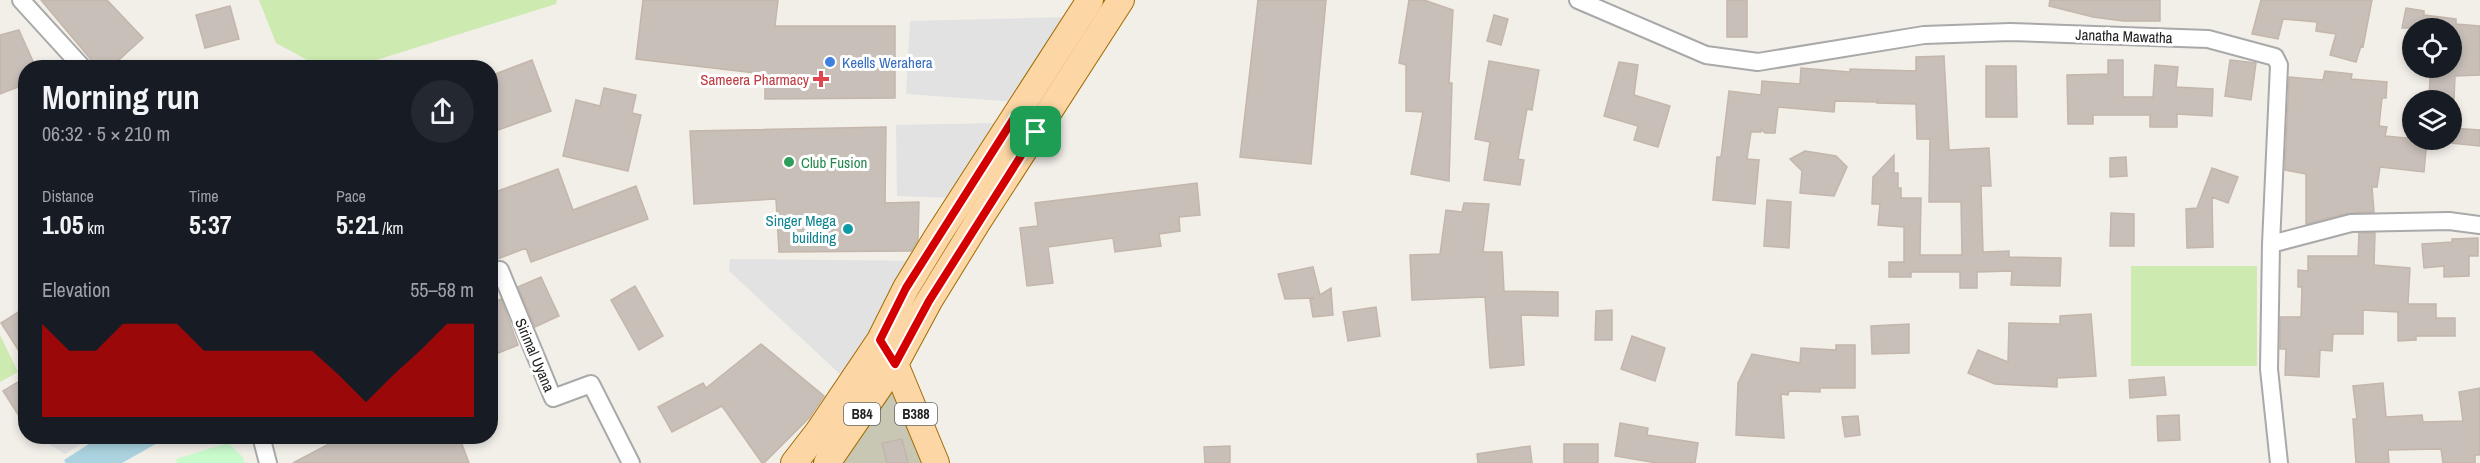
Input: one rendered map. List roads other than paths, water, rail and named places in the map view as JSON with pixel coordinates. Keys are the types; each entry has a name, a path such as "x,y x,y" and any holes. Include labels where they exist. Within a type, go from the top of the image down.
{"main road":[{"name":"B84","path":"794,463 880,340 906,288 1090,0"},
{"name":"B84","path":"827,463 895,364 929,301 1121,0"},
{"path":"1014,118 1036,132"},
{"path":"880,340 895,364"},
{"name":"B388","path":"895,364 936,463"}],"street":[{"path":"21,0 76,60"},
{"name":"Janatha Mawatha","path":"1578,0 1706,55 1758,62 1924,35 2010,32 2208,39 2275,57 2279,65 2271,244 2269,369 2279,463"},
{"path":"2271,244 2351,223 2449,221 2480,225"},
{"name":"Sirimal Uyana","path":"498,271 500,270 553,398 591,384 631,463"},
{"path":"263,444 268,463"}],"water":[{"path":"89,444 156,444 122,463 66,463 64,460"}],"place":[{"name":"Keells Werahera","path":"830,62"},
{"name":"Sameera Pharmacy","path":"821,79"},
{"name":"Club Fusion","path":"789,162"},
{"name":"Singer Mega building","path":"848,229"}]}
